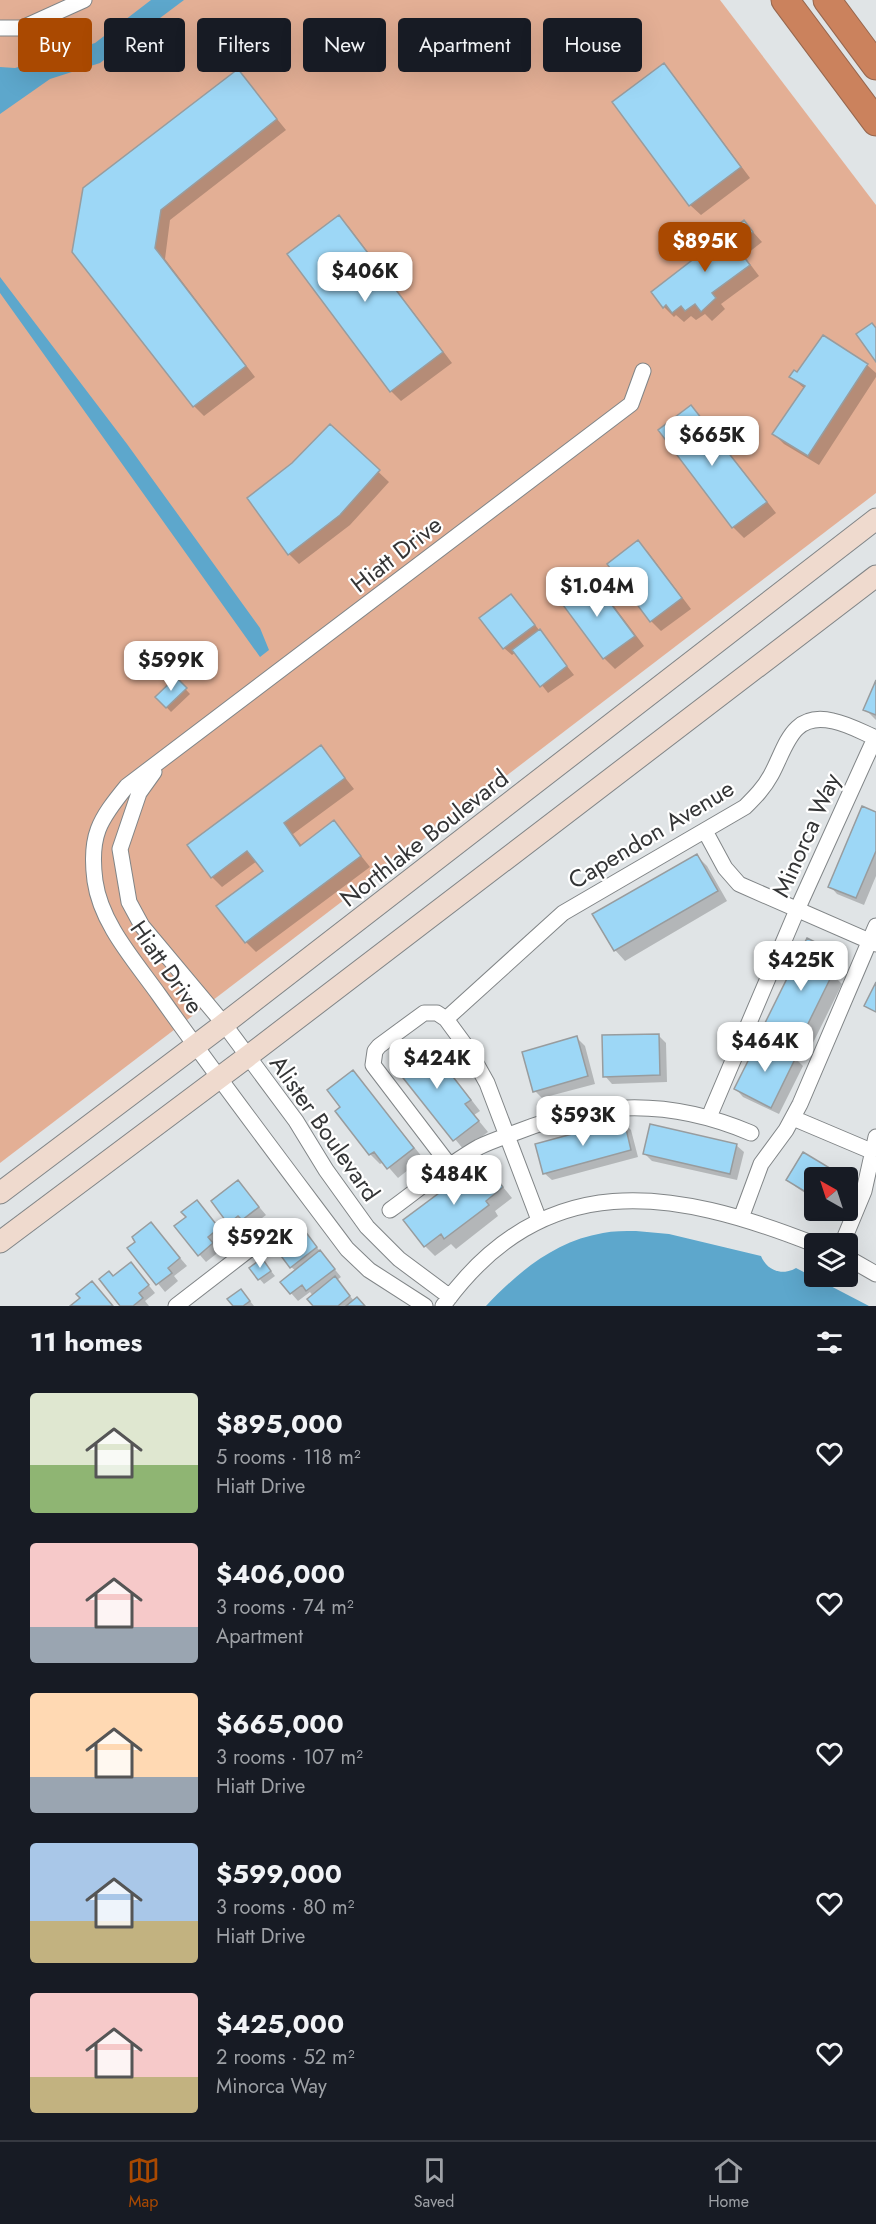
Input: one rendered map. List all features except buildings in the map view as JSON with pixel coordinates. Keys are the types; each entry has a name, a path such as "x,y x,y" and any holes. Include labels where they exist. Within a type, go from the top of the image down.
{"highway":[{"path":"785,0 876,122"},
{"path":"826,0 876,66"}],"main road":[{"name":"Northlake Boulevard","path":"0,1193 224,1024 876,519"},
{"path":"0,1242 247,1057 876,576"}],"street":[{"path":"0,28 22,28 84,0"},
{"name":"Hiatt Drive","path":"195,1046 109,923 95,883 93,850 96,833 108,810 127,786 631,404 643,371"},
{"name":"Capendon Avenue","path":"447,1019 563,913 732,816 754,798 772,773 788,738 803,724 822,719 834,721 876,738"},
{"name":"Minorca Way","path":"709,1116 797,910 876,738"},
{"name":"Hiatt Drive","path":"161,762 139,793 120,849 129,903 142,926 224,1024"},
{"path":"705,831 725,868 739,884 873,943"},
{"path":"741,1218 761,1164 793,1118 873,943 876,926"},
{"path":"450,1166 373,1065 375,1051 379,1046 424,1012 437,1013 447,1019 488,1083 539,1220"},
{"name":"Alister Boulevard","path":"224,1024 296,1121 326,1170 367,1227 445,1303"},
{"path":"195,1046 347,1249 369,1270 425,1306"},
{"path":"390,1210 450,1166 482,1146 537,1124 568,1116 622,1107 675,1110 709,1116 752,1133"},
{"path":"793,1118 874,1144 864,1191 847,1233"},
{"path":"445,1303 484,1257 539,1220 582,1206 627,1200 654,1200 683,1204 741,1218 804,1240"},
{"path":"176,1306 273,1231"},
{"path":"858,1264 876,1274"}],"shaded area":[{"path":"0,0 720,0 876,205 876,493 0,1163"}],"water":[{"path":"151,0 184,0 160,18 128,18"},
{"path":"104,36 104,60 92,66 92,44"},
{"path":"0,67 18,67 18,72 72,72 50,79 0,114"},
{"path":"0,277 127,444 260,628 269,650 260,657 0,293"},
{"path":"636,1231 669,1234 761,1256 767,1265 776,1271 786,1272 796,1268 804,1272 804,1287 832,1287 869,1306 486,1306 524,1270 553,1251 586,1237 611,1232"}]}
